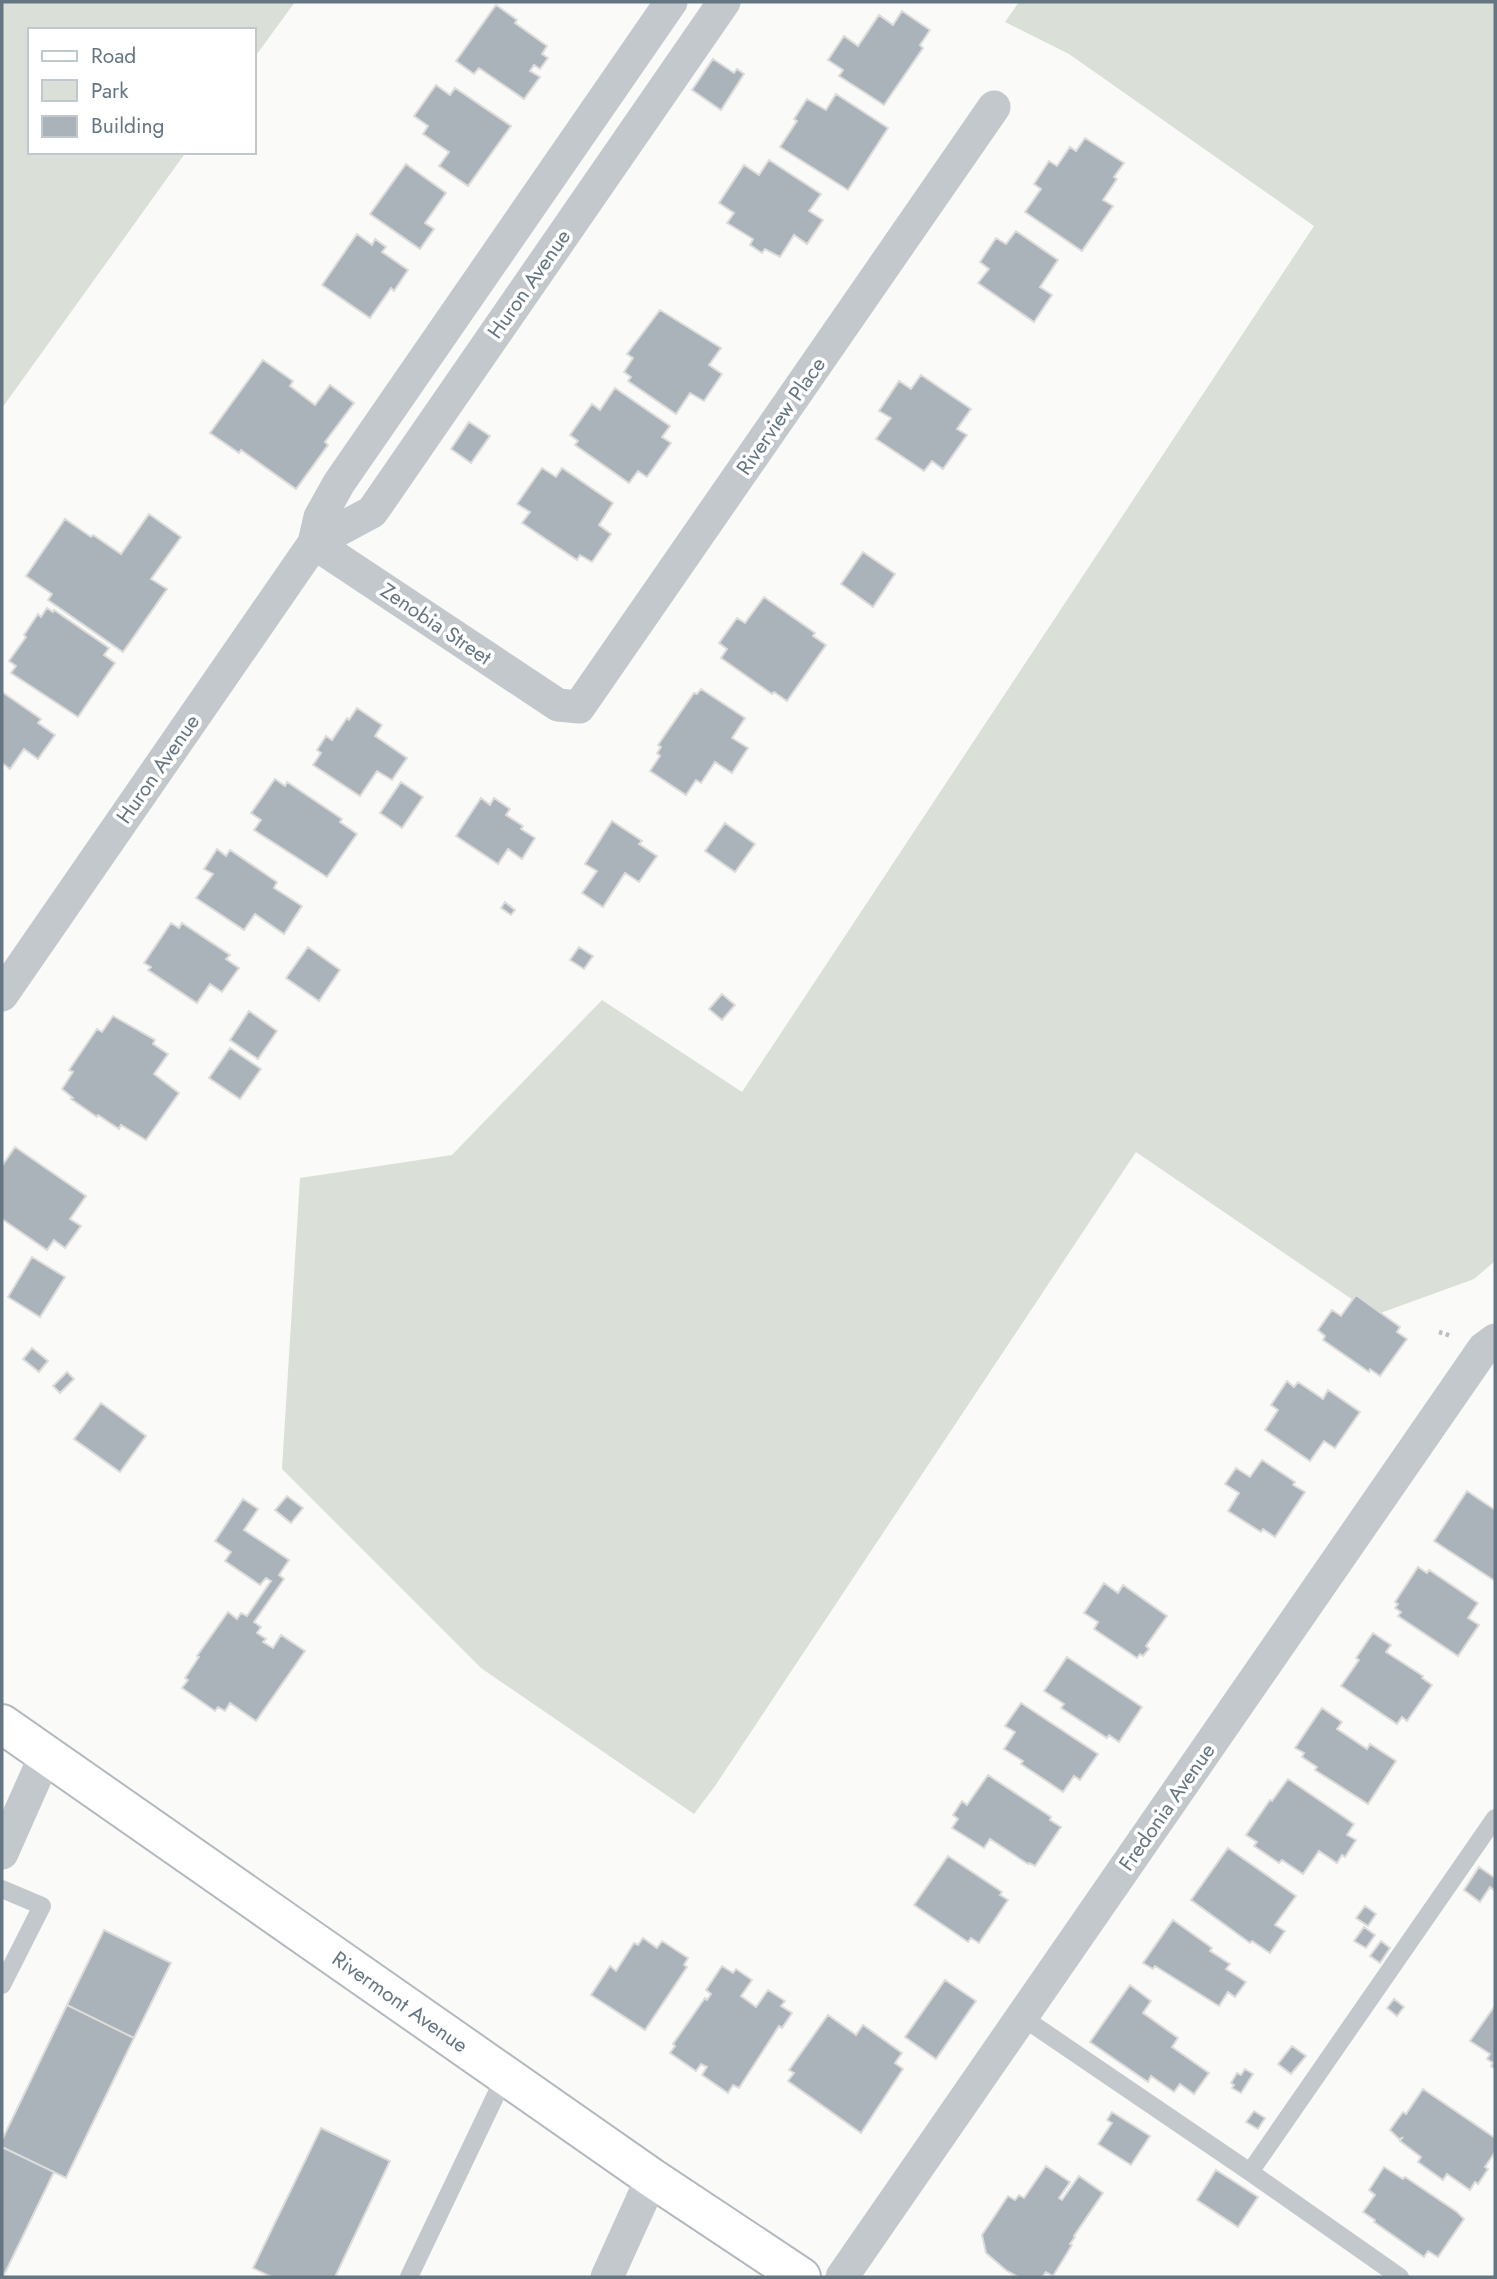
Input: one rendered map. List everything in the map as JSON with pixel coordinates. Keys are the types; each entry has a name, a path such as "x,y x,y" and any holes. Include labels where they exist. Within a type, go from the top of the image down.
{"main road":[{"name":"Rivermont Avenue","path":"2,1724 652,2178 801,2277"}],"street":[{"name":"Huron Avenue","path":"2,995 314,543 320,517 339,483 671,2"},
{"name":"Huron Avenue","path":"314,543 372,512 724,2"},
{"name":"Riverview Place","path":"558,705 579,707 995,107"},
{"name":"Zenobia Street","path":"314,543 558,705"},
{"name":"Fredonia Avenue","path":"842,2277 1492,1348"},
{"path":"2,1853 46,1754"},
{"path":"607,2277 652,2178"}],"lane":[{"path":"1250,2172 1495,1818"},
{"path":"2,1889 42,1906 2,1985"},
{"path":"1022,2017 1400,2277"},
{"path":"409,2277 505,2076"}],"green space":[{"path":"2,2 295,2 256,55 256,28 28,28 28,154 185,154 2,408"},
{"path":"1019,2 1495,2 1495,1261 1474,1279 1375,1315 1136,1152 694,1814 481,1668 282,1469 300,1178 452,1155 602,1000 742,1092 1314,226 1069,54 1005,22"}],"building":[{"path":"496,5 517,20 515,23 547,46 542,54 548,58 540,69 534,65 530,71 540,77 524,99 479,68 474,74 456,61"},
{"path":"902,11 930,30 920,45 923,48 884,105 839,76 843,70 828,60 844,36 858,46 879,15 893,25"},
{"path":"713,59 734,73 737,69 744,74 721,110 692,90"},
{"path":"436,85 450,95 455,88 511,126 468,186 439,166 449,152 423,134 428,126 414,116"},
{"path":"836,94 888,128 848,190 780,147 807,99 826,110"},
{"path":"1085,138 1124,163 1103,200 1113,206 1082,251 1025,212 1041,189 1034,184 1049,161 1057,166 1070,147 1076,151"},
{"path":"769,160 821,194 809,211 823,220 807,244 794,235 780,257 765,249 762,253 750,245 753,239 727,223 734,213 719,203 744,165 759,175"},
{"path":"406,164 446,193 425,223 434,229 420,249 370,214"},
{"path":"1016,231 1058,260 1040,287 1052,295 1034,322 978,283 989,269 980,262 996,238 1006,244"},
{"path":"357,234 372,245 375,239 386,247 382,252 408,270 394,291 391,288 370,318 322,285"},
{"path":"660,310 721,348 709,365 722,374 704,401 690,393 676,414 628,381 631,377 624,372 633,358 627,354"},
{"path":"263,360 293,381 290,386 315,405 330,385 354,403 325,442 328,445 296,489 241,450 239,453 210,433"},
{"path":"921,375 971,409 957,429 967,435 943,469 932,461 924,471 876,439 891,418 879,411 899,381 911,389"},
{"path":"615,388 670,426 662,437 671,443 647,477 638,471 629,483 575,445 578,441 570,435 592,404 600,410"},
{"path":"469,422 490,436 471,463 451,449"},
{"path":"542,468 556,477 562,468 613,503 599,525 611,534 592,562 580,555 577,560 522,523 530,512 517,504"},
{"path":"149,514 181,537 151,579 167,589 123,652 48,600 52,594 26,576 65,519 121,554"},
{"path":"863,552 895,574 873,607 841,584"},
{"path":"764,597 815,633 813,636 826,645 787,701 774,692 772,694 721,658 727,649 719,643 737,618 745,623"},
{"path":"47,608 53,612 54,610 109,648 104,655 115,663 78,717 11,673 16,666 9,661 38,614 41,617"},
{"path":"701,689 745,718 732,738 748,748 732,773 715,762 701,783 696,780 686,795 650,771 660,756 657,753 661,747 658,745 694,693 697,694"},
{"path":"2,692 41,719 38,723 55,735 38,759 24,749 10,769 2,763"},
{"path":"357,708 382,725 375,736 407,758 392,780 377,771 360,796 313,765 321,753 317,750 326,736 332,740"},
{"path":"275,779 285,786 287,782 342,819 340,822 357,834 327,877 254,830 261,820 251,813"},
{"path":"401,782 423,797 402,828 380,813"},
{"path":"481,798 490,805 494,798 510,809 506,815 535,838 522,859 508,849 498,864 456,836"},
{"path":"612,821 642,841 639,844 657,856 639,882 625,873 603,907 582,893 597,871 585,864"},
{"path":"725,823 755,844 735,872 705,851"},
{"path":"217,849 226,856 230,850 277,882 274,888 302,906 284,934 255,914 244,930 196,898 213,874 204,869"},
{"path":"505,902 515,910 511,915 501,908"},
{"path":"171,923 179,928 182,923 230,955 226,959 239,968 222,992 210,984 197,1003 148,970 151,967 144,963"},
{"path":"308,947 340,970 319,1001 286,978"},
{"path":"579,947 593,956 584,969 570,960"},
{"path":"722,994 735,1005 722,1020 709,1009"},
{"path":"249,1011 277,1031 258,1059 230,1040"},
{"path":"113,1016 155,1040 153,1044 168,1054 154,1074 179,1093 146,1140 121,1125 119,1129 98,1115 97,1117 71,1099 73,1098 62,1089 73,1072 69,1070 97,1029 102,1032"},
{"path":"230,1048 261,1069 240,1099 209,1078"},
{"path":"15,1147 86,1196 70,1219 81,1226 65,1248 54,1240 47,1250 2,1219 2,1166"},
{"path":"32,1257 65,1277 40,1317 8,1297"},
{"path":"1356,1295 1400,1327 1397,1332 1407,1339 1380,1376 1370,1369 1369,1372 1323,1340 1325,1336 1318,1330 1332,1310 1341,1316"},
{"path":"32,1348 48,1361 39,1372 23,1359"},
{"path":"67,1372 74,1379 60,1393 53,1386"},
{"path":"1287,1381 1294,1387 1298,1382 1323,1399 1328,1390 1360,1412 1335,1448 1324,1441 1310,1461 1265,1430 1278,1410 1271,1405"},
{"path":"101,1403 146,1436 120,1472 74,1439"},
{"path":"1262,1460 1305,1492 1275,1537 1263,1529 1261,1532 1228,1511 1239,1493 1225,1484 1236,1468 1250,1477"},
{"path":"1467,1491 1495,1510 1495,1581 1434,1541"},
{"path":"287,1496 303,1508 291,1523 275,1510"},
{"path":"243,1499 258,1509 244,1530 289,1560 279,1575 284,1579 254,1622 261,1627 257,1633 266,1639 263,1642 273,1648 281,1635 305,1651 256,1721 230,1703 225,1711 218,1707 215,1711 182,1688 188,1680 185,1678 199,1657 197,1656 228,1612 237,1619 241,1613 247,1616 271,1581 266,1578 260,1585 225,1561 231,1552 215,1541"},
{"path":"1418,1567 1427,1573 1429,1570 1478,1603 1468,1618 1479,1625 1458,1656 1398,1616 1401,1612 1395,1608 1398,1604 1395,1602"},
{"path":"1104,1583 1118,1593 1123,1585 1167,1616 1146,1646 1149,1649 1143,1656 1140,1654 1137,1658 1094,1629 1098,1622 1084,1613"},
{"path":"1373,1633 1391,1645 1386,1652 1432,1685 1407,1721 1402,1717 1397,1724 1341,1686"},
{"path":"1067,1657 1142,1707 1119,1742 1109,1735 1107,1738 1061,1708 1064,1704 1044,1691"},
{"path":"1021,1703 1098,1754 1080,1780 1074,1776 1063,1792 1021,1764 1023,1761 1004,1749 1015,1732 1005,1726"},
{"path":"1322,1708 1342,1722 1337,1729 1367,1749 1370,1744 1396,1761 1368,1804 1315,1770 1317,1767 1302,1757 1304,1753 1295,1748"},
{"path":"988,1775 1051,1817 1050,1820 1061,1827 1035,1866 990,1839 984,1848 952,1828 958,1819 953,1815 962,1801 967,1805"},
{"path":"1288,1779 1354,1824 1347,1835 1356,1840 1345,1857 1342,1855 1337,1863 1319,1851 1303,1874 1282,1860 1279,1863 1254,1846 1257,1842 1246,1835"},
{"path":"1228,1848 1296,1896 1275,1925 1285,1931 1270,1953 1252,1941 1250,1943 1191,1900"},
{"path":"948,1856 1002,1892 1000,1895 1008,1900 979,1943 971,1938 968,1942 914,1905"},
{"path":"1479,1867 1495,1878 1494,1890 1490,1887 1480,1902 1464,1890"},
{"path":"1365,1906 1376,1914 1368,1926 1356,1918"},
{"path":"1173,1920 1212,1948 1210,1951 1230,1964 1226,1969 1246,1982 1235,1997 1228,1992 1219,2006 1155,1966 1153,1969 1143,1963"},
{"path":"1364,1927 1375,1935 1366,1948 1354,1941"},
{"path":"104,1930 171,1963 134,2038 67,2005"},
{"path":"643,1938 657,1948 662,1941 688,1958 684,1965 687,1967 645,2030 591,1995 610,1966 616,1971 634,1943 638,1945"},
{"path":"1381,1941 1390,1948 1380,1963 1370,1956"},
{"path":"722,1966 733,1973 736,1969 752,1980 741,1996 756,2007 768,1990 785,2001 781,2006 792,2013 782,2028 779,2026 739,2088 733,2085 728,2093 702,2075 707,2067 701,2064 696,2071 670,2053 675,2046 673,2044 705,1998 707,2000 711,1994 706,1990"},
{"path":"945,1980 976,2001 936,2059 905,2037"},
{"path":"1130,1985 1151,2001 1143,2013 1178,2038 1172,2047 1209,2073 1194,2094 1180,2084 1174,2092 1151,2076 1148,2082 1090,2042"},
{"path":"1394,1999 1404,2007 1397,2016 1387,2008"},
{"path":"67,2005 134,2038 66,2178 2,2147 2,2140"},
{"path":"1494,2007 1495,2069 1491,2066 1493,2063 1487,2059 1490,2054 1470,2041"},
{"path":"828,2015 856,2035 863,2025 902,2053 895,2063 903,2069 861,2133 788,2081 794,2073 789,2070"},
{"path":"1292,2046 1306,2056 1291,2074 1278,2064"},
{"path":"1245,2069 1253,2074 1241,2093 1232,2088 1234,2085 1231,2083 1237,2073 1241,2075"},
{"path":"1423,2089 1495,2138 1495,2152 1485,2167 1488,2169 1478,2184 1475,2182 1470,2190 1447,2174 1443,2180 1418,2162 1421,2157 1390,2130 1403,2112 1406,2114"},
{"path":"1254,2111 1265,2118 1258,2129 1246,2122"},
{"path":"1112,2112 1150,2136 1131,2165 1098,2144 1112,2123 1107,2120"},
{"path":"321,2128 390,2161 335,2277 271,2277 253,2268"},
{"path":"2,2147 54,2172 3,2277 2,2277"},
{"path":"1046,2166 1070,2182 1059,2198 1062,2200 1079,2176 1103,2193 1074,2236 1070,2244 1072,2245 1053,2276 1046,2272 1042,2277 1018,2277 986,2253 982,2235 1008,2196 1015,2200 1019,2195 1024,2198"},
{"path":"1384,2167 1403,2179 1405,2177 1464,2219 1438,2257 1428,2251 1424,2257 1363,2212 1375,2195 1369,2190"},
{"path":"1216,2170 1258,2197 1238,2227 1197,2200"}]}
